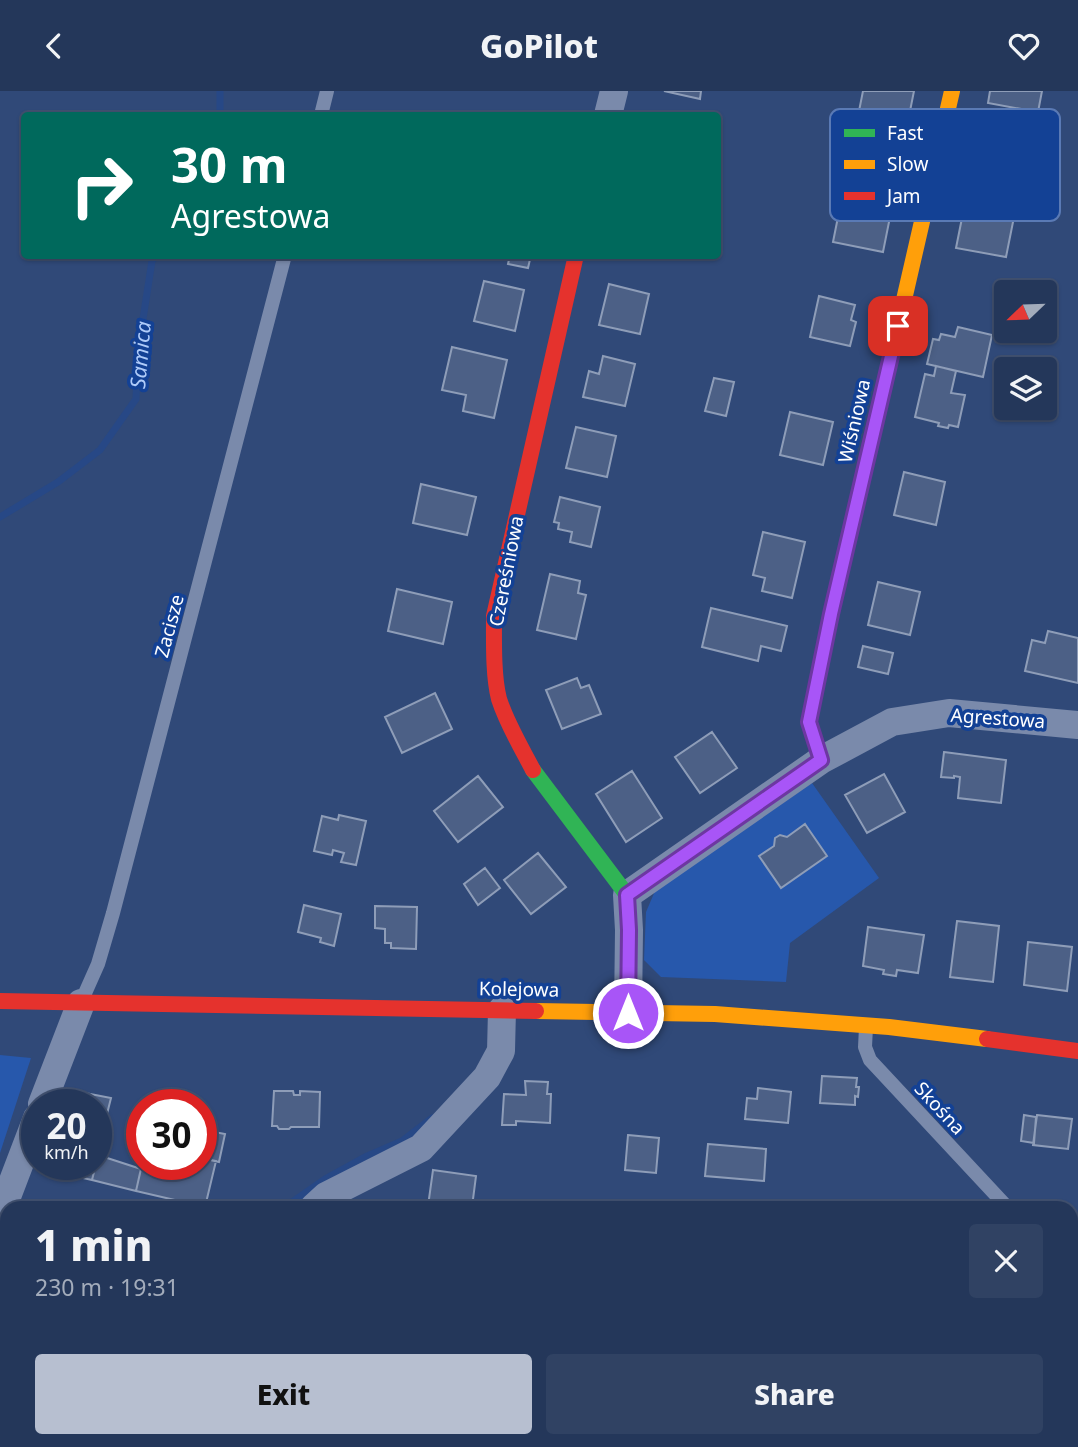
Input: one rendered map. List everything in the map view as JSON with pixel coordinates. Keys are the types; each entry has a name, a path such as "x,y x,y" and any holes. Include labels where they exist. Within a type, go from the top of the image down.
{"street":[{"path":"609,112 614,91"},
{"name":"Wiśniowa","path":"948,109 952,91"},
{"name":"Wiśniowa","path":"821,760 809,722 831,614 922,221"},
{"name":"Czereśniowa","path":"575,259 494,616 494,653 499,698 515,737 533,770 627,895"},
{"name":"Agrestowa","path":"627,895 821,760 892,722 949,713 1078,725"},
{"path":"627,895 628,1013"},
{"name":"Kolejowa","path":"0,1001 715,1014 866,1025 1078,1051"},
{"path":"48,1089 81,1003"},
{"path":"321,1201 421,1148 487,1077 501,1051 502,1010"},
{"path":"6,1201 21,1160"}],"lane":[{"path":"322,112 327,91"},
{"name":"Zacisze","path":"81,1003 98,964 113,913 284,259"},
{"name":"Skośna","path":"866,1025 865,1047 870,1060 1001,1201"}],"shaded area":[{"path":"812,783 879,878 790,943 786,982 661,977 644,960 646,912 655,891"},
{"path":"0,1055 31,1058 0,1153"}],"building":[{"path":"664,91 701,91 700,99"},
{"path":"863,91 914,91 910,109 859,109"},
{"path":"990,91 1042,91 1039,109 988,103"},
{"path":"837,221 889,221 883,252 833,242"},
{"path":"961,221 1013,221 1006,257 956,248"},
{"path":"509,259 530,259 528,268 508,264"},
{"path":"484,281 524,290 515,331 474,321"},
{"path":"609,284 649,294 640,334 599,325"},
{"path":"819,296 855,305 851,320 856,322 850,346 810,337"},
{"path":"958,327 992,335 983,377 927,364 933,339 939,340 941,334 955,337"},
{"path":"452,347 507,360 494,418 463,411 466,395 442,390"},
{"path":"603,356 635,364 625,406 583,397 589,371 599,374"},
{"path":"936,366 956,371 951,393 965,395 958,427 938,426 939,423 915,417 925,374 934,376"},
{"path":"714,378 734,382 726,416 705,411"},
{"path":"790,412 833,422 823,465 780,455"},
{"path":"576,427 616,436 607,477 566,468"},
{"path":"904,472 945,482 936,525 894,515"},
{"path":"421,484 476,497 467,535 413,523"},
{"path":"560,497 600,507 591,547 570,542 572,532 558,529 559,523 554,522"},
{"path":"763,532 805,542 792,598 762,591 765,578 753,575"},
{"path":"550,574 580,581 578,593 586,595 576,639 537,630"},
{"path":"878,582 920,592 910,635 868,625"},
{"path":"397,589 452,602 443,644 388,631"},
{"path":"711,608 787,626 781,651 761,646 758,661 702,647"},
{"path":"1048,631 1078,638 1078,683 1025,671 1032,640 1045,643"},
{"path":"863,646 893,653 888,674 858,667"},
{"path":"577,678 581,688 589,685 601,714 562,729 546,690"},
{"path":"435,693 452,729 402,753 385,717"},
{"path":"712,732 737,768 700,793 675,757"},
{"path":"944,752 1006,760 1001,803 958,798 960,777 941,777"},
{"path":"632,771 662,818 626,842 596,794"},
{"path":"884,774 905,812 867,833 845,795"},
{"path":"478,776 503,807 458,842 434,811"},
{"path":"339,815 366,821 356,865 341,862 344,853 333,850 332,855 314,851 322,816 338,820"},
{"path":"805,824 827,856 781,888 759,856 774,846 775,838 780,835 787,837"},
{"path":"538,853 566,887 531,914 504,880"},
{"path":"485,868 500,888 478,905 464,884"},
{"path":"304,905 341,914 334,946 320,942 321,938 298,932"},
{"path":"375,906 417,907 416,949 391,948 391,943 385,943 385,929 375,928"},
{"path":"957,921 999,926 993,982 950,977"},
{"path":"868,927 924,935 918,973 897,970 896,976 883,974 884,970 863,966"},
{"path":"1028,942 1072,947 1067,991 1024,985"},
{"path":"822,1076 857,1078 856,1087 859,1087 855,1105 820,1103"},
{"path":"525,1081 548,1082 547,1094 551,1094 550,1123 516,1121 516,1125 502,1125 504,1094 526,1095"},
{"path":"758,1088 791,1092 788,1123 745,1119 747,1098 757,1099"},
{"path":"274,1091 293,1091 294,1095 300,1095 300,1091 320,1092 319,1127 279,1129 272,1126"},
{"path":"1024,1115 1036,1117 1034,1143 1021,1141"},
{"path":"1037,1115 1072,1119 1068,1149 1033,1145"},
{"path":"217,1132 225,1134 217,1162"},
{"path":"628,1135 659,1138 656,1173 625,1170"},
{"path":"708,1144 766,1149 764,1181 705,1176"},
{"path":"112,1160 126,1164 126,1180 138,1180 136,1191 92,1180 112,1180"},
{"path":"433,1170 476,1176 473,1201 429,1201"},
{"path":"138,1180 211,1180 206,1201 179,1201 136,1191"}],"waterway":[{"name":"Samica","path":"220,91 220,112"},
{"name":"Samica","path":"0,517 58,482 100,450 136,399 138,351 154,259"},
{"path":"294,1201 325,1179 402,1141 432,1118"}],"traffic: fast":[{"path":"533,770 627,895"}],"traffic: slow":[{"path":"948,109 952,91"},
{"path":"892,352 922,221"},
{"path":"536,1011 715,1014 889,1027 987,1039"}],"traffic: jam":[{"path":"533,770 499,699 495,669 494,616 575,259"},
{"path":"821,760 809,722 831,614 892,352"},
{"path":"0,1001 536,1011"},
{"path":"987,1039 1078,1051"}],"route":[{"path":"628,1013 627,895 821,760 809,722 831,614 898,326"}]}
